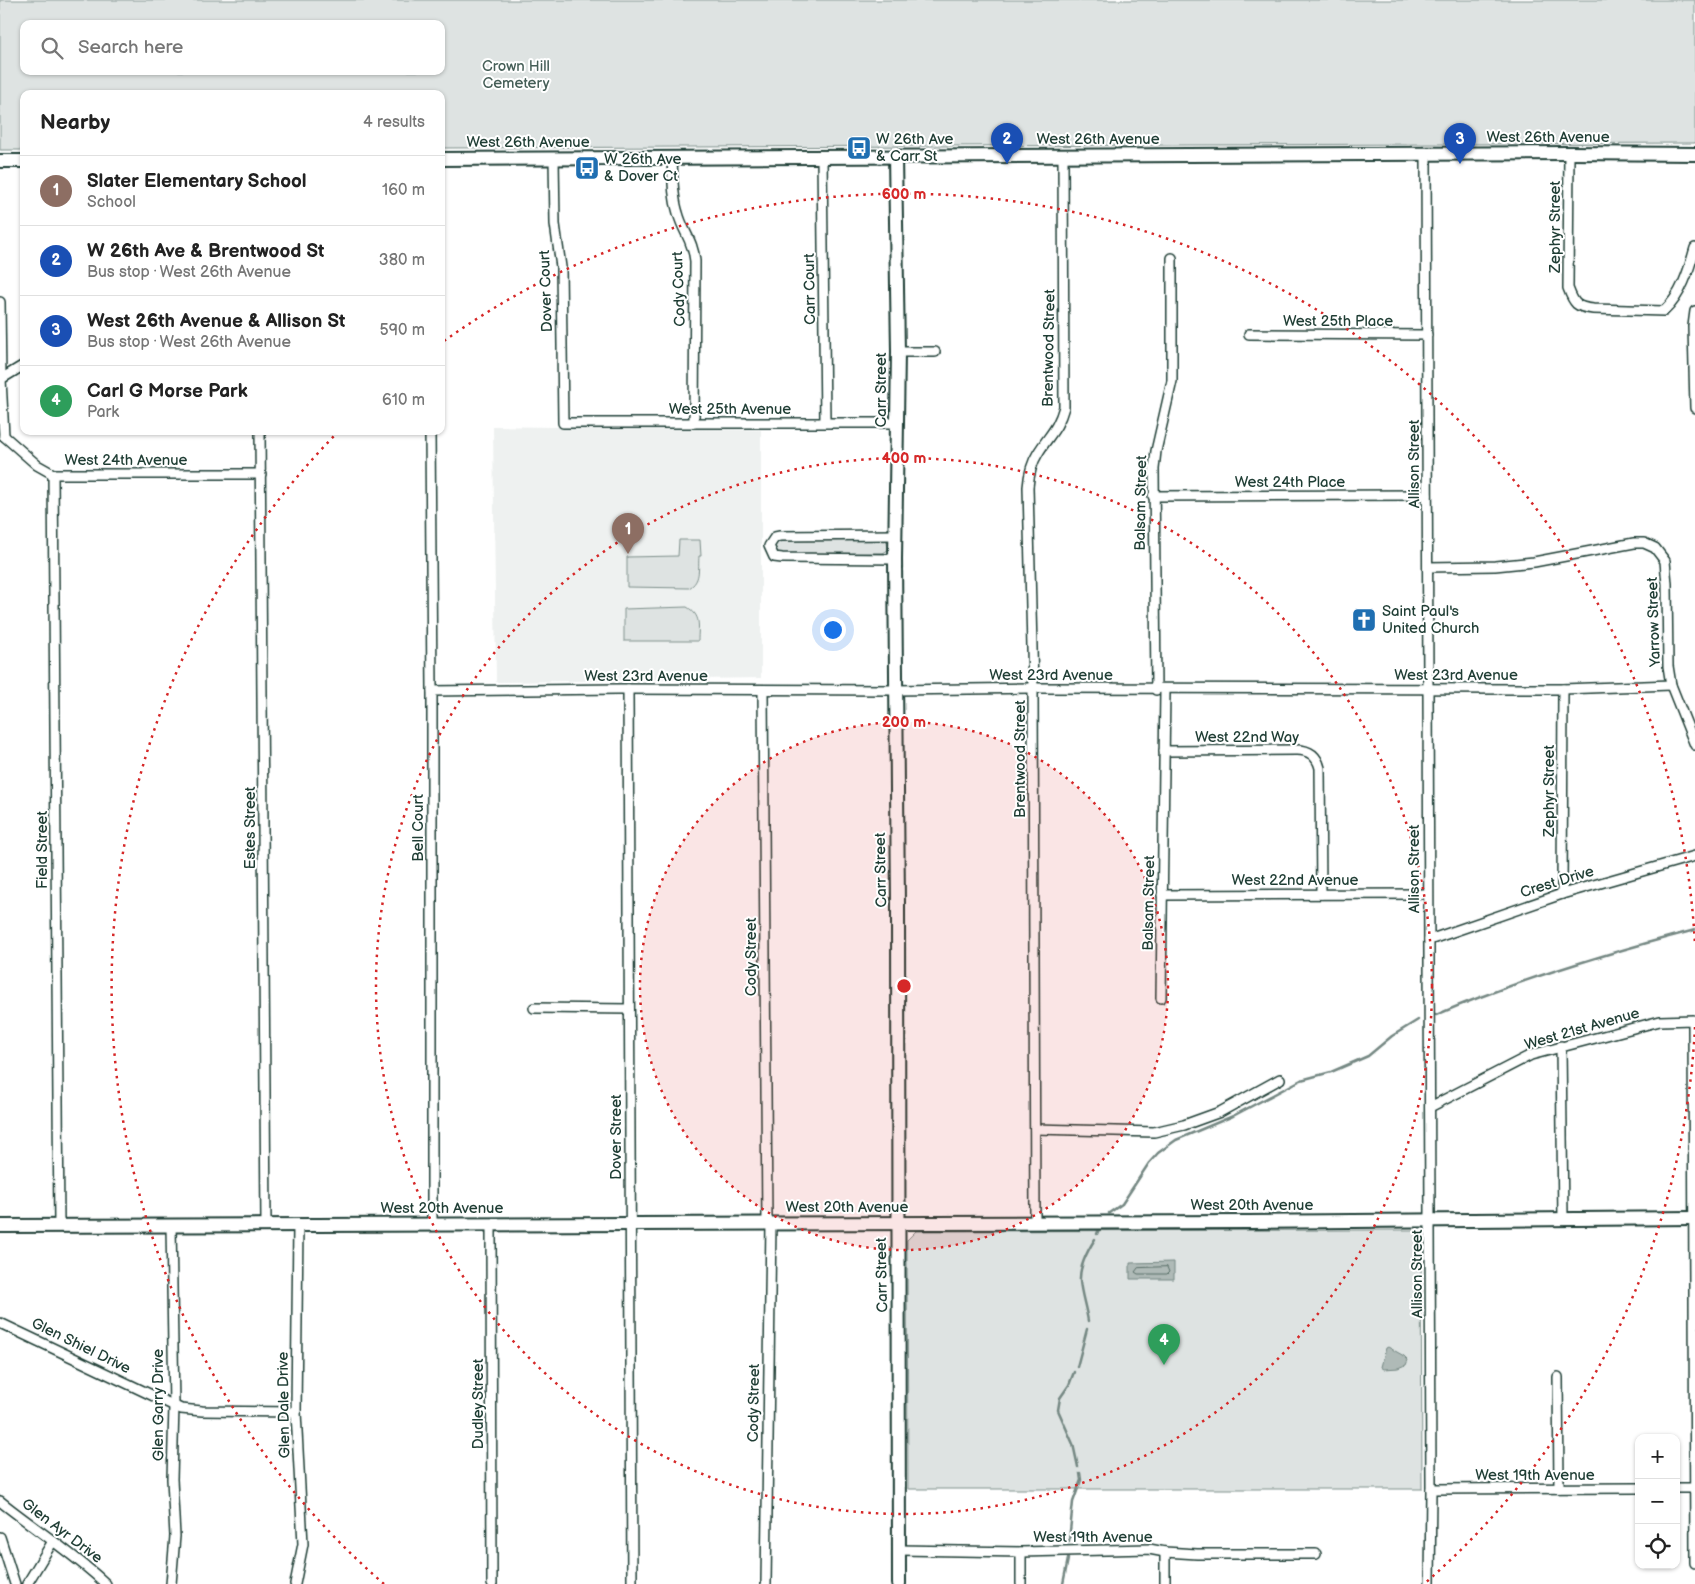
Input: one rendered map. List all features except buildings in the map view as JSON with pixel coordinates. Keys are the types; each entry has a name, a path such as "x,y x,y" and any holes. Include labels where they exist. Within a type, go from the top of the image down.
{"street":[{"name":"West 26th Avenue","path":"445,159 1569,153 1695,154"},
{"name":"Zephyr Street","path":"1569,153 1568,288 1573,302 1582,307 1593,309 1664,311 1677,293 1689,268 1695,248"},
{"name":"Allison Street","path":"1426,154 1430,1584"},
{"name":"Carr Street","path":"895,156 898,352 895,559 898,904 899,1584"},
{"name":"Brentwood Street","path":"1035,1223 1033,688 1028,487 1032,465 1058,425 1064,407 1063,156"},
{"name":"Carr Court","path":"822,157 825,422"},
{"name":"Dover Court","path":"554,158 554,224 561,267 563,423"},
{"name":"Cody Court","path":"672,158 674,200 691,243 695,262 694,423"},
{"path":"0,161 20,161"},
{"name":"Balsam Street","path":"1161,998 1164,751 1153,496 1156,451 1172,381 1172,258"},
{"path":"0,302 2,438"},
{"path":"1695,311 1693,326 1695,408"},
{"name":"West 25th Place","path":"1249,334 1427,335"},
{"path":"898,352 935,352"},
{"path":"1,379 20,367"},
{"name":"West 25th Avenue","path":"563,423 898,423"},
{"name":"Estes Street","path":"260,435 266,1225"},
{"name":"Bell Court","path":"430,435 432,1224"},
{"name":"West 24th Avenue","path":"2,438 37,465 53,474 261,474"},
{"name":"Field Street","path":"53,474 59,1226"},
{"name":"West 24th Place","path":"1153,496 1427,495"},
{"path":"895,535 780,536 775,537 769,546 774,557 782,558 895,559"},
{"name":"Yarrow Street","path":"1428,567 1495,566 1534,562 1634,543 1644,543 1655,548 1665,561 1668,666 1671,685 1695,745"},
{"name":"West 23rd Avenue","path":"432,691 628,689 763,691 1033,688 1160,690 1563,689 1671,685"},
{"name":"Dover Street","path":"628,689 632,1584"},
{"name":"Zephyr Street","path":"1562,894 1563,689"},
{"name":"Cody Street","path":"763,691 769,1223 766,1584"},
{"name":"West 22nd Way","path":"1164,751 1305,750 1318,759 1320,768 1321,894"},
{"name":"Crest Drive","path":"1429,940 1562,894 1695,856"},
{"name":"West 22nd Avenue","path":"1162,894 1428,894"},
{"path":"534,1008 629,1009"},
{"name":"West 21st Avenue","path":"1430,1107 1531,1055 1660,1021 1693,1020 1695,1218"},
{"path":"1561,1046 1563,1219"},
{"path":"1035,1129 1154,1132 1184,1125 1220,1112 1280,1080"},
{"path":"1695,1218 1695,1563"},
{"name":"West 20th Avenue","path":"0,1226 1035,1223 1695,1218"},
{"name":"Dudley Street","path":"491,1224 492,1584"},
{"name":"Glen Dale Drive","path":"295,1584 303,1544 296,1412 298,1225"},
{"name":"Glen Garry Drive","path":"170,1584 175,1536 172,1479 174,1406 171,1226"},
{"name":"Glen Shiel Drive","path":"0,1323 180,1409 296,1412"},
{"path":"1558,1377 1559,1488"},
{"name":"West 19th Avenue","path":"1431,1489 1635,1488"},
{"path":"1680,1488 1695,1488"},
{"name":"Glen Ayr Drive","path":"0,1501 77,1557 106,1584"},
{"path":"0,1536 15,1584"},
{"path":"27,1584 53,1541"},
{"name":"West 19th Avenue","path":"899,1550 1021,1552 1149,1549 1198,1554 1316,1554"},
{"path":"1021,1552 1021,1584"},
{"path":"1165,1552 1165,1584"}],"shaded area":[{"path":"493,426 761,430 761,678 496,682"}],"green space":[{"name":"Crown Hill Cemetery","path":"0,0 1695,0 1695,143 445,148 445,90 20,90 20,150 0,150"},
{"path":"881,539 887,542 888,550 883,553 782,554 776,553 773,547 777,541"},
{"path":"679,540 700,540 701,556 699,556 697,578 693,585 689,588 627,587 627,557 678,556"},
{"path":"687,607 692,610 697,618 698,641 624,641 624,609"},
{"path":"1414,1230 1421,1238 1422,1489 908,1489 907,1240 916,1231"}],"water":[{"path":"1174,1262 1174,1279 1130,1279 1130,1263"},
{"path":"1388,1347 1408,1360 1406,1365 1399,1368 1384,1369 1381,1367 1386,1348"}],"waterway":[{"path":"1436,1015 1564,968 1695,930"},
{"path":"1109,1213 1122,1204 1149,1163 1158,1153 1176,1140 1233,1116 1301,1080 1331,1072 1368,1056 1392,1036 1418,1020"},
{"path":"1097,1234 1099,1229"},
{"path":"1088,1321 1080,1276 1084,1259 1095,1239"},
{"path":"1077,1367 1087,1329"},
{"path":"1074,1372 1069,1385 1060,1398 1058,1410 1073,1444 1078,1467"},
{"path":"1069,1541 1073,1502 1081,1480 1080,1473"},
{"path":"1063,1584 1068,1559"}],"place":[{"name":"W 26th Ave & Carr St","path":"859,148"},
{"name":"W 26th Ave & Brentwood St","path":"1007,164"},
{"name":"West 26th Avenue & Allison St","path":"1460,164"},
{"name":"W 26th Ave & Dover Ct","path":"587,168"},
{"name":"Slater Elementary School","path":"628,554"},
{"name":"Saint Paul's United Church","path":"1364,620"},
{"name":"Carl G Morse Park","path":"1164,1365"}]}
